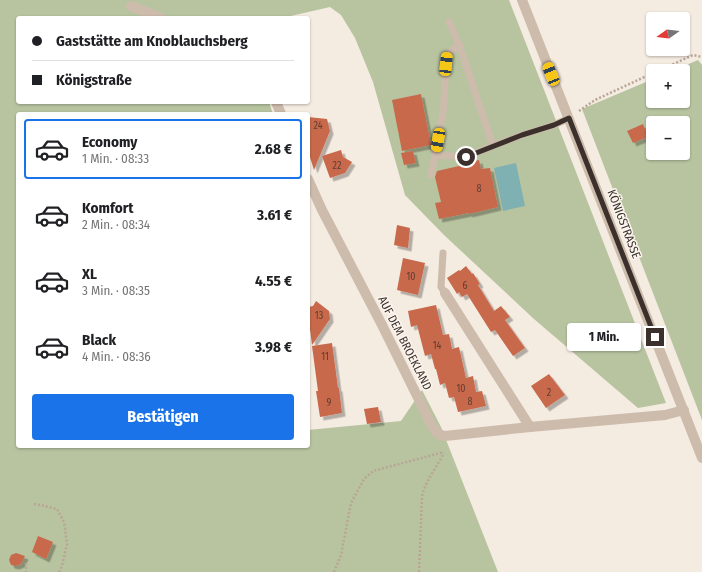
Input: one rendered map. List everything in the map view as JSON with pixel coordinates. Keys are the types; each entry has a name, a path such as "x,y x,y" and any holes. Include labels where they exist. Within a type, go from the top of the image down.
{"street":[{"name":"KÖNIGSTRASSE","path":"522,0 702,458"},
{"path":"131,6 156,16"},
{"name":"AUF DEM BROEKLAND","path":"310,184 432,426 439,435 445,436 665,415 684,410"},
{"path":"445,293 530,427"}],"lane":[{"path":"449,22 460,45 494,146"},
{"path":"431,175 443,112 447,54 460,45"},
{"path":"435,154 466,157 522,135 554,125 569,118"},
{"path":"443,252 441,287 445,293"}],"path":[{"path":"673,64 692,55 702,58"},
{"path":"569,118 594,100 646,76"},
{"path":"334,572 341,555 351,503 364,479 373,471 444,452 440,462 423,489 419,572"},
{"path":"34,504 57,510 64,522 67,544 62,566 59,572"},
{"path":"26,563 26,572"}],"green space":[{"path":"0,0 509,0 666,403 638,408 534,319 444,235 405,195 373,82 355,38 341,15 330,7 291,16 16,16 16,104 270,104 272,112 16,112 16,448 310,448 310,430 401,421 422,390 441,427 498,572 0,572"},
{"path":"698,60 702,65 702,420 582,109 646,82 646,108 690,108 690,64 689,64"}],"water":[{"path":"516,163 525,206 503,211 494,168"}],"building":[{"path":"421,94 431,145 402,151 392,100"},
{"path":"310,117 327,119 330,131 314,170 310,157"},
{"path":"643,124 646,132 646,138 633,143 627,131"},
{"path":"341,150 343,157 352,162 345,173 330,178 322,156"},
{"path":"413,151 416,163 404,165 401,153"},
{"path":"479,160 481,169 490,168 498,207 439,219 435,203 441,202 435,177 437,171"},
{"path":"397,225 410,228 408,248 394,245"},
{"path":"403,258 425,263 418,295 397,290"},
{"path":"466,266 472,274 473,273 480,284 478,285 494,311 501,306 510,317 505,320 525,348 513,356 495,330 491,332 467,294 462,297 459,292 457,294 447,278"},
{"path":"316,301 329,311 330,319 312,345 310,307 313,306"},
{"path":"436,305 443,335 449,334 452,349 459,347 466,378 473,376 476,392 482,391 486,406 458,412 454,397 449,398 445,383 440,385 431,354 425,356 417,325 411,327 408,311"},
{"path":"332,343 342,413 320,417 312,346"},
{"path":"549,374 565,395 546,408 531,386"},
{"path":"378,407 381,422 367,424 364,409"},
{"path":"38,536 53,542 46,559 32,552"},
{"path":"16,553 25,556 21,564 16,566 11,565 9,560 11,555"}],"route":[{"path":"466,157 522,135 554,125 569,118 655,337"}]}
